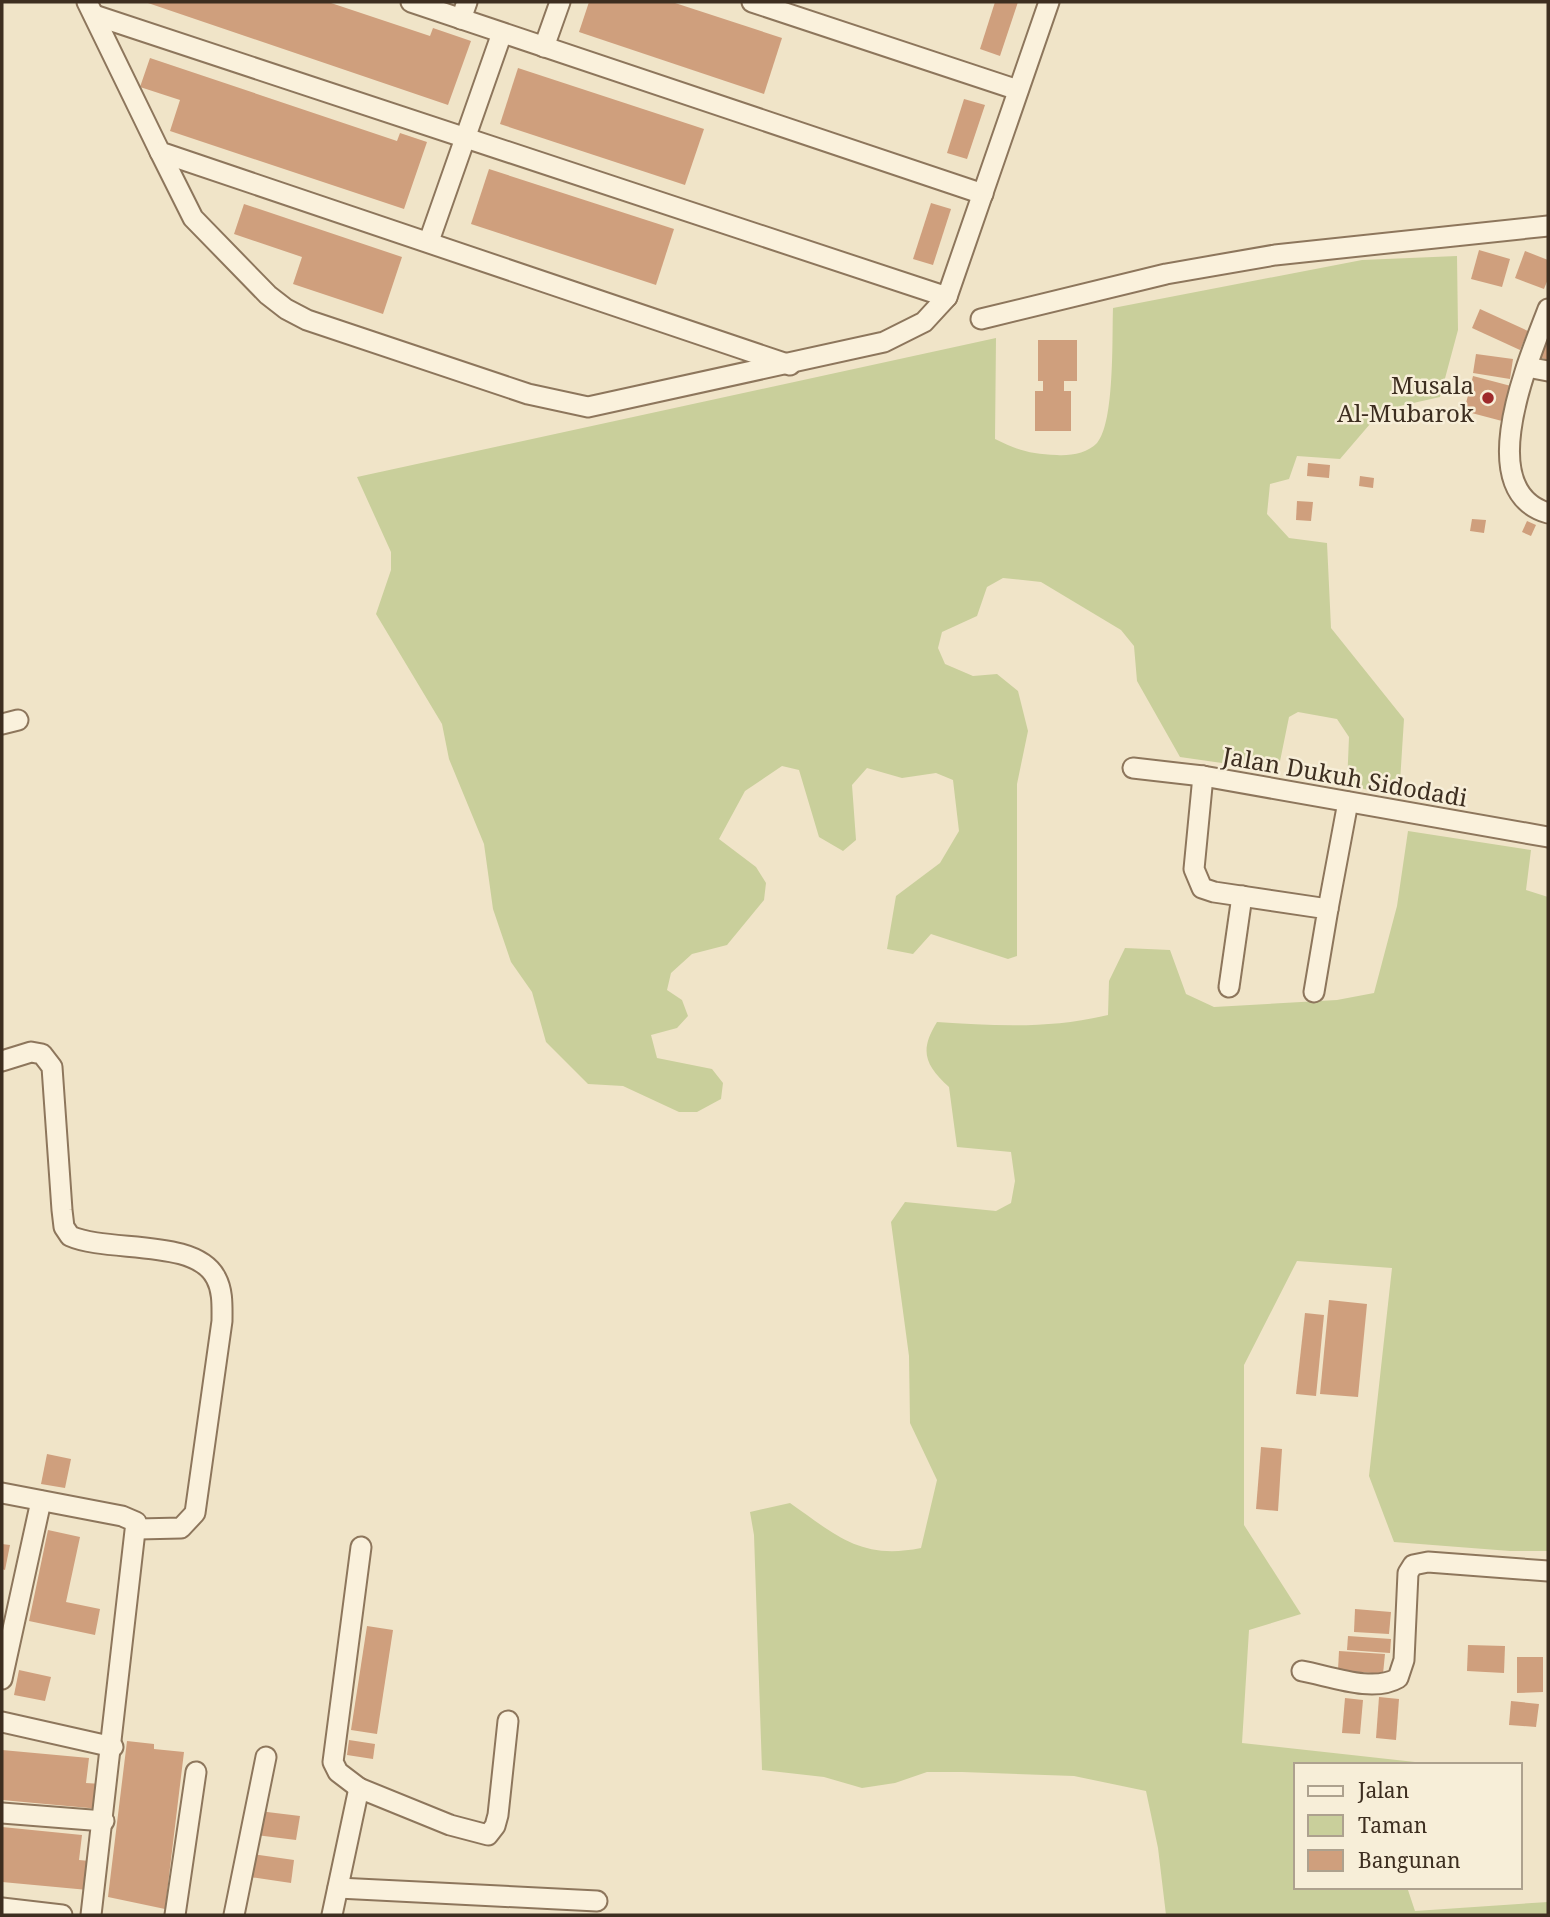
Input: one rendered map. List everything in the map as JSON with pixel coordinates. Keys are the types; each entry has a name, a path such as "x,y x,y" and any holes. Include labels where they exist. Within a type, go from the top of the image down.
{"street":[{"path":"411,2 464,10 502,33 983,194"},
{"path":"544,47 560,2"},
{"path":"752,2 1018,90"},
{"path":"91,8 193,218 268,295 307,320 528,394 588,407 790,365 884,342 924,321 947,297 1049,2"},
{"path":"91,8 466,138 947,297"},
{"path":"429,241 502,33"},
{"path":"160,152 790,365"},
{"path":"981,319 1166,274 1275,255 1548,226"},
{"path":"1546,512 1520,497 1513,482 1509,444 1527,367 1548,309"},
{"path":"1527,367 1548,371"},
{"name":"Jalan Dukuh Sidodadi","path":"1133,768 1203,776 1548,837"},
{"path":"1203,776 1194,869 1202,888 1328,909"},
{"path":"1314,992 1348,802"},
{"path":"1229,987 1242,895"},
{"path":"2,1060 31,1052 42,1054 52,1068 62,1210 64,1227 70,1236 106,1245 183,1254 211,1270 221,1293 222,1321 195,1513 181,1528 138,1529"},
{"path":"2,1493 131,1518 138,1529 91,1915"},
{"path":"2,1679 41,1502"},
{"path":"361,1547 333,1762 338,1772 359,1788 450,1825 488,1835 495,1826 498,1815 508,1721"},
{"path":"1302,1671 1371,1683 1389,1684 1398,1678 1404,1660 1408,1573 1413,1565 1428,1562 1548,1571"},
{"path":"2,1723 113,1747"},
{"path":"234,1915 266,1757"},
{"path":"175,1915 196,1772"},
{"path":"332,1915 359,1788"},
{"path":"2,1813 104,1821"},
{"path":"338,1888 597,1901"},
{"path":"2,1908 62,1915"}],"green space":[{"path":"1457,256 1458,330 1440,397 1382,410 1340,459 1297,456 1289,479 1270,484 1267,514 1289,538 1327,543 1331,628 1404,719 1400,782 1386,794 1347,785 1349,737 1337,719 1298,712 1289,717 1278,771 1180,757 1137,681 1134,646 1121,630 1041,582 1003,578 987,587 977,616 942,632 938,648 945,664 973,676 997,674 1018,691 1028,731 1017,784 1017,956 1008,959 931,934 913,954 887,949 896,896 940,863 959,831 953,780 936,773 902,778 867,768 852,785 856,840 843,851 819,837 799,770 782,766 745,791 719,839 756,867 766,883 764,900 727,945 692,954 671,973 667,990 682,1000 688,1016 677,1028 651,1035 657,1058 712,1069 723,1083 721,1099 697,1112 679,1112 623,1086 588,1084 546,1042 532,992 511,962 493,909 484,844 449,759 442,724 376,614 391,570 391,552 357,477 996,338 995,439 1032,453 1073,454 1093,446 1103,433 1110,399 1113,308 1362,260"},
{"path":"1408,831 1531,850 1526,890 1548,897 1548,1551 1510,1551 1394,1542 1369,1476 1392,1268 1297,1261 1244,1365 1244,1525 1301,1614 1249,1630 1242,1743 1415,1762 1294,1763 1294,1889 1408,1889 1415,1911 1548,1902 1548,1915 1166,1915 1158,1848 1146,1791 1074,1776 962,1772 927,1772 895,1783 862,1788 824,1777 762,1770 754,1535 750,1512 790,1503 836,1535 866,1548 900,1551 921,1548 937,1480 910,1423 909,1356 891,1222 905,1202 996,1211 1011,1203 1015,1181 1011,1152 957,1147 949,1087 934,1072 927,1057 928,1041 937,1022 1044,1024 1108,1015 1109,981 1125,948 1170,950 1186,994 1214,1007 1337,1000 1374,993 1397,906"}],"building":[{"path":"145,2 328,2 430,36 433,28 471,41 448,105"},
{"path":"589,2 672,2 782,38 764,94 579,32"},
{"path":"995,2 1018,2 1000,56 980,49"},
{"path":"150,58 397,141 400,133 427,142 404,209 170,131 180,100 140,87"},
{"path":"518,68 704,129 685,185 500,124"},
{"path":"964,99 985,105 967,159 947,153"},
{"path":"489,169 674,229 656,285 471,224"},
{"path":"931,203 951,209 933,265 913,259"},
{"path":"244,204 402,257 383,314 293,284 302,257 234,234"},
{"path":"1479,250 1510,259 1502,287 1471,279"},
{"path":"1525,251 1548,260 1548,279 1544,289 1515,278"},
{"path":"1480,309 1528,331 1520,350 1472,328"},
{"path":"1548,331 1548,360 1536,356"},
{"path":"1038,340 1077,340 1077,381 1064,381 1064,391 1071,391 1071,431 1035,431 1035,391 1043,391 1043,381 1038,381"},
{"path":"1476,354 1513,359 1510,379 1473,373"},
{"name":"Musala Al-Mubarok","path":"1473,376 1511,386 1502,421 1464,411"},
{"path":"1308,463 1330,465 1329,478 1307,476"},
{"path":"1360,476 1374,478 1373,488 1359,486"},
{"path":"1297,501 1313,502 1311,521 1296,520"},
{"path":"1472,519 1486,520 1484,533 1470,531"},
{"path":"1527,521 1536,525 1531,536 1522,532"},
{"path":"1329,1300 1367,1304 1358,1397 1320,1394"},
{"path":"1305,1313 1324,1315 1316,1396 1296,1394"},
{"path":"1261,1447 1282,1449 1278,1511 1256,1509"},
{"path":"47,1454 71,1459 65,1488 41,1484"},
{"path":"48,1530 80,1537 66,1602 100,1609 95,1635 29,1621"},
{"path":"2,1544 10,1545 5,1570 2,1569"},
{"path":"1355,1609 1391,1612 1389,1634 1354,1632"},
{"path":"367,1626 393,1630 377,1734 351,1730"},
{"path":"1348,1636 1391,1639 1390,1653 1347,1650"},
{"path":"1468,1645 1505,1646 1504,1673 1467,1671"},
{"path":"1339,1651 1385,1654 1383,1674 1338,1670"},
{"path":"1517,1657 1543,1657 1543,1692 1517,1693"},
{"path":"19,1670 51,1677 45,1701 14,1695"},
{"path":"1379,1697 1399,1699 1396,1740 1376,1738"},
{"path":"1345,1698 1363,1700 1360,1734 1342,1733"},
{"path":"1511,1701 1539,1704 1536,1727 1509,1725"},
{"path":"349,1740 375,1744 373,1759 347,1755"},
{"path":"127,1741 154,1744 154,1749 184,1752 165,1909 108,1897"},
{"path":"2,1750 89,1758 86,1783 102,1784 100,1809 2,1800"},
{"path":"259,1811 300,1816 296,1840 256,1835"},
{"path":"2,1827 82,1835 79,1860 90,1861 88,1890 2,1882"},
{"path":"253,1854 294,1860 291,1883 250,1877"}],"place":[{"name":"Musala Al-Mubarok","path":"1488,398"}]}
